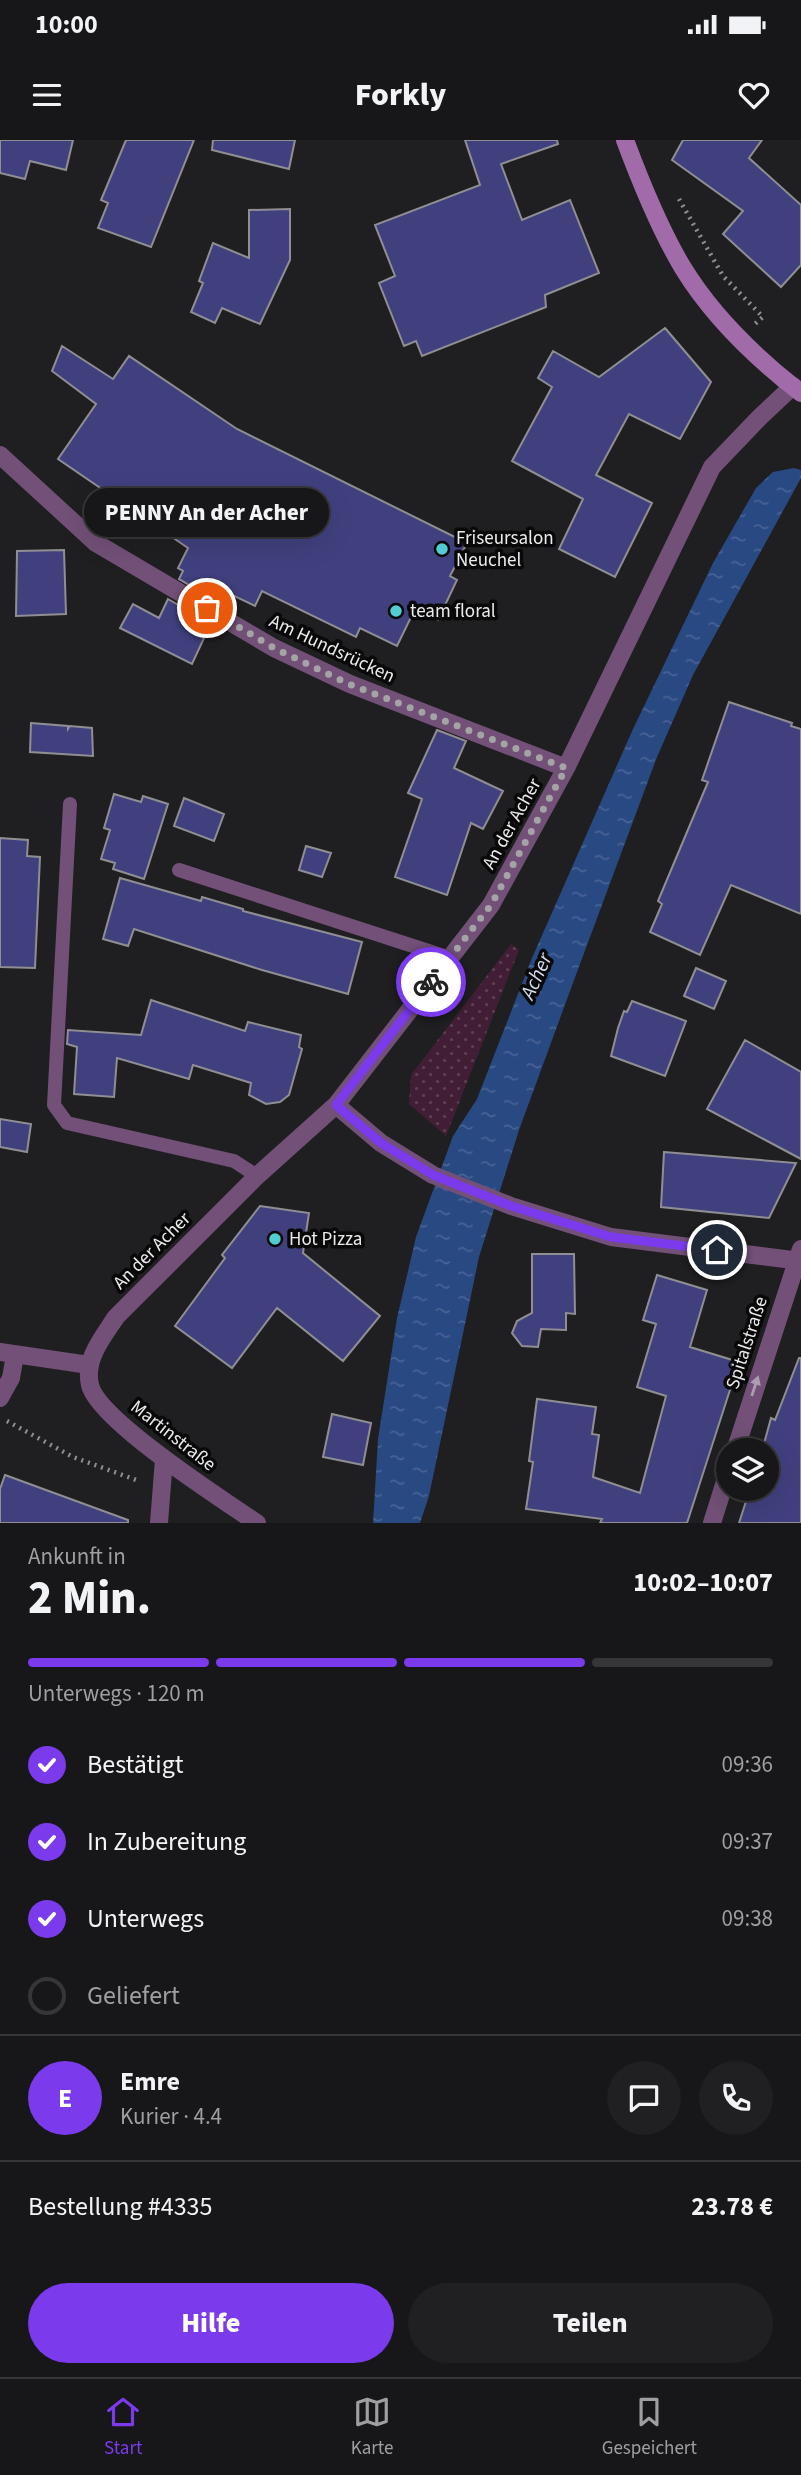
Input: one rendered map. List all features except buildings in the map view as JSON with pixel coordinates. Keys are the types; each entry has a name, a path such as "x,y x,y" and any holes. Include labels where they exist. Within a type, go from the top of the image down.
{"street":[{"path":"625,140 650,202 683,268 739,340 798,386"},
{"name":"An der Acher","path":"89,1365 100,1341 116,1317 257,1176 336,1105 491,905 566,768 712,467 760,417 798,386"},
{"name":"Am Hundsrücken","path":"0,455 96,543 274,648 349,684 566,768"},
{"path":"336,1105 381,1143 433,1175 511,1206 611,1237 799,1257"},
{"name":"Spitalstraße","path":"739,1438 799,1257"},
{"path":"0,1398 11,1378 8,1353 89,1365"},
{"name":"Martinstraße","path":"89,1365 90,1386 100,1406 164,1459 257,1523"},
{"path":"159,1523 164,1459"},
{"path":"712,1523 719,1501"}],"lane":[{"path":"70,804 54,1105 66,1123 234,1161 257,1176"},
{"path":"179,870 450,958"}],"path":[{"path":"674,190 723,276 763,317 739,340"},
{"path":"0,1418 74,1457 162,1490"}],"shaded area":[{"path":"511,944 519,950 446,1136 409,1104 411,1075"}],"water":[{"name":"Acher","path":"794,468 801,470 801,478 693,675 657,757 519,1130 479,1257 429,1496 420,1523 373,1523 378,1439 397,1318 416,1237 453,1136 477,1099 532,958 633,729 713,563 756,488 773,472"}],"way so far":[{"path":"207,608 274,648 349,684 566,768 491,905 431,982"}],"place":[{"name":"Friseursalon Neuchel","path":"442,549"},
{"name":"PENNY An der Acher","path":"207,608"},
{"name":"team floral","path":"396,611"},
{"name":"Hot Pizza","path":"275,1239"}],"route":[{"path":"431,982 336,1105 381,1143 433,1175 511,1206 611,1237 717,1250"}]}
